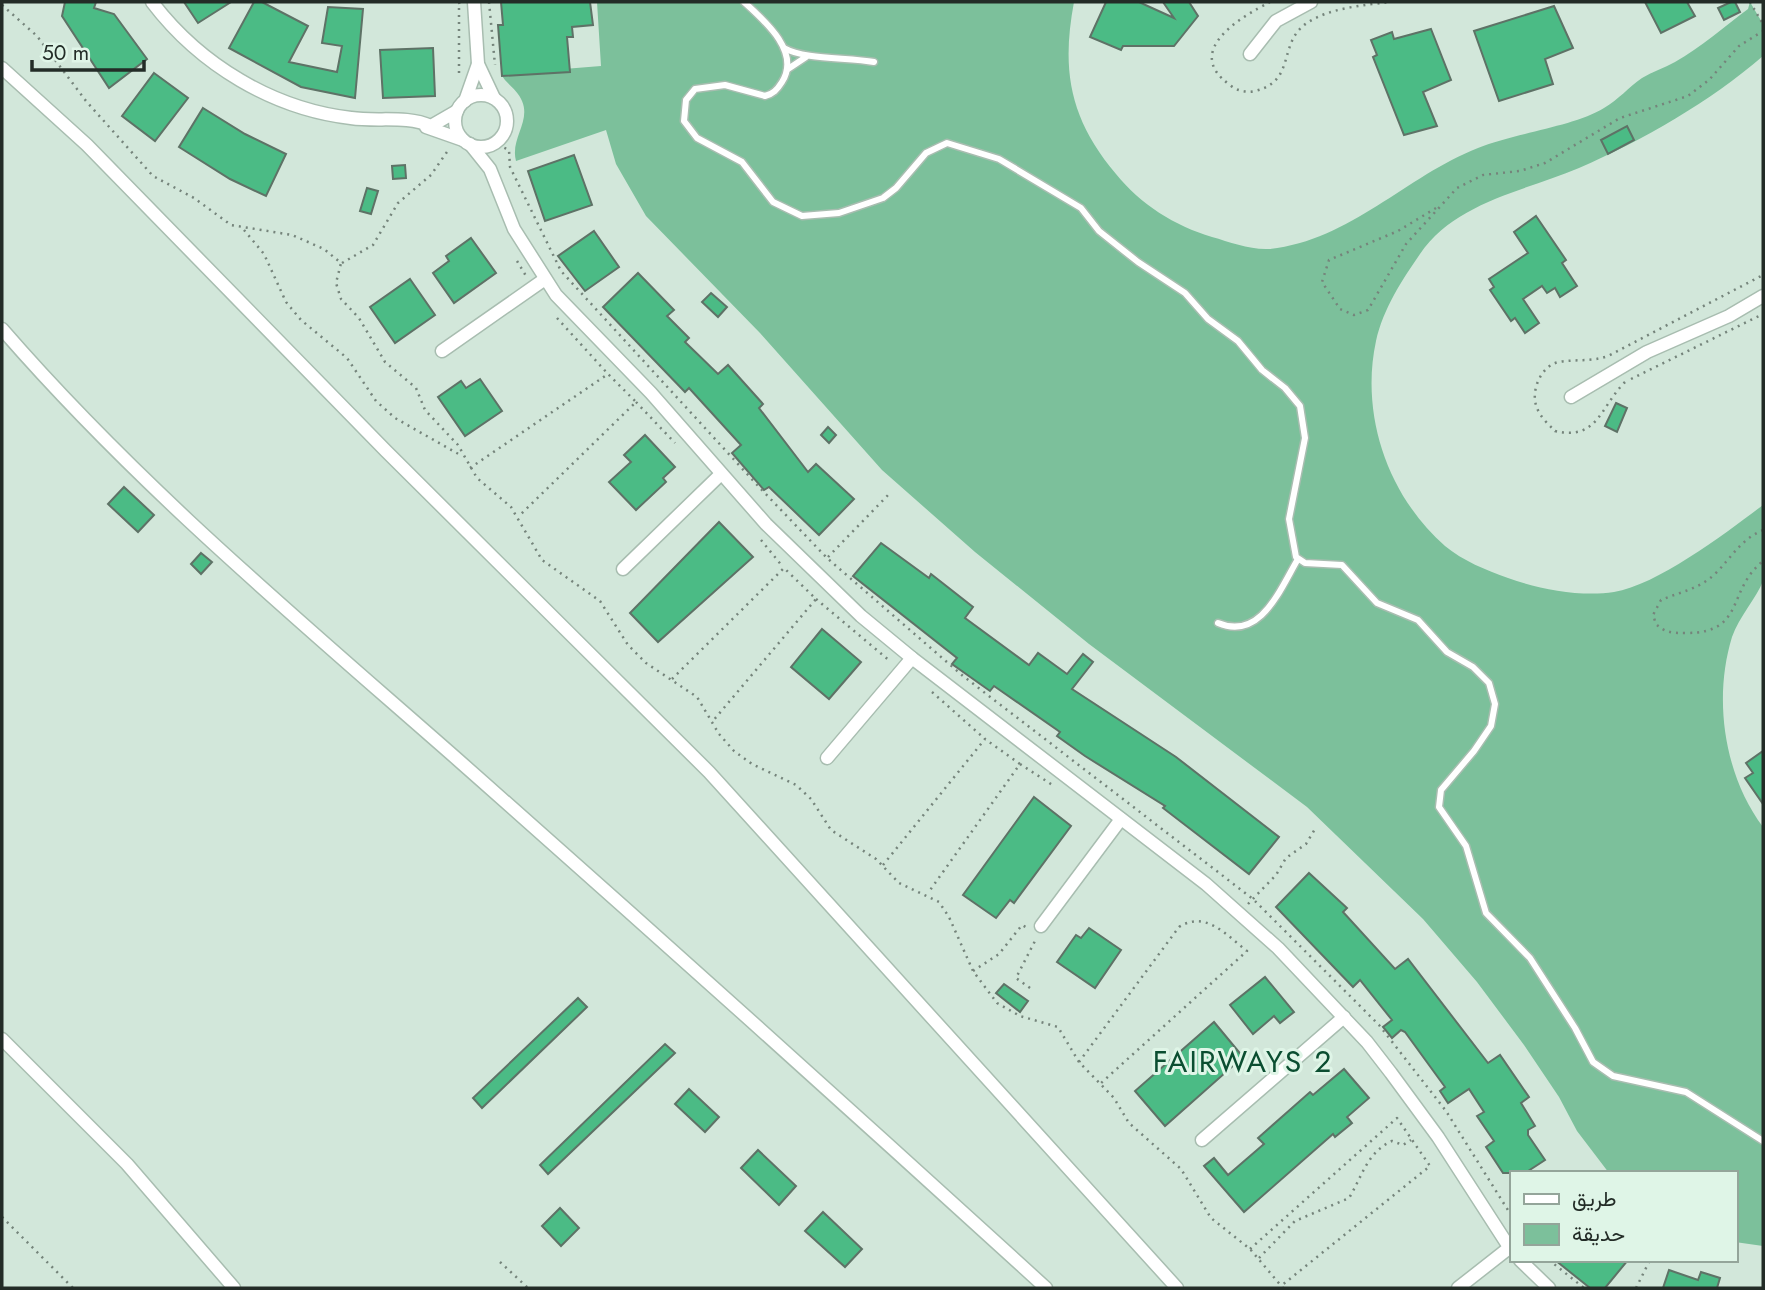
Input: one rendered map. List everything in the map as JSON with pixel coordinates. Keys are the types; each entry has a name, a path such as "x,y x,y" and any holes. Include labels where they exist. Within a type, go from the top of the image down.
{"street":[{"path":"152,2 195,47 267,95 324,114 354,119 417,120 431,126 479,96 494,98"},
{"path":"474,2 478,64 473,85 461,106 456,126 462,140 494,176 514,229 545,279 575,316 651,393 722,474 815,572 912,658 1240,913 1367,1042 1438,1136 1510,1249 1458,1288"},
{"path":"1250,54 1276,20 1311,2"},
{"path":"478,64 494,98 507,116 494,176"},
{"path":"2,68 87,145 386,451 655,715 1177,1288"},
{"path":"417,120 430,130 462,140 490,146 500,141"},
{"path":"442,351 545,279"},
{"path":"1571,397 1647,352 1729,316 1763,296"},
{"path":"2,329 89,426 173,507 639,920 1046,1288"},
{"path":"623,569 722,474"},
{"path":"827,758 912,658"},
{"path":"1041,926 1122,819"},
{"path":"1202,1140 1344,1017"},
{"path":"2,1039 127,1164 234,1288"},
{"path":"1522,1262 1549,1288"}],"lane":[{"path":"744,2 759,15 784,48 788,69"},
{"path":"784,48 808,56 841,56 874,62"},
{"path":"808,56 788,69 776,91 765,96 725,85 695,89 684,107 687,128 697,138 742,162 782,209 802,216 846,211 883,198 906,178 926,153 947,144 999,159 1081,208 1109,239 1185,293 1208,319 1238,341 1262,370 1285,388 1300,406 1305,438 1289,519 1292,550 1298,559 1342,565 1367,595 1388,609 1418,620 1447,652 1473,667 1489,682 1495,704 1491,726 1441,790 1439,807 1466,846 1486,913 1530,958 1575,1028 1593,1062 1602,1071 1624,1080 1667,1086 1686,1092 1763,1141"},
{"path":"1218,623 1238,627 1259,620 1298,559"}],"path":[{"path":"489,2 496,69"},
{"path":"1750,2 1763,24"},
{"path":"2,5 37,36 86,101 153,176 194,198 220,220 243,230 292,235 324,249 341,264"},
{"path":"459,8 458,83 473,85"},
{"path":"1436,208 1398,230 1329,260 1322,282 1340,309 1354,315 1368,310 1406,244 1436,208 1469,180 1497,172 1533,168 1558,157 1620,118 1688,96 1709,80 1739,46 1763,31"},
{"path":"341,264 361,255 373,245 407,193 439,166 462,140"},
{"path":"500,141 509,150 510,167 561,271 827,558 963,676 1253,899 1379,1025 1446,1111 1510,1213"},
{"path":"243,230 264,254 286,302 301,320 347,358 376,401 395,418 465,458"},
{"path":"341,264 336,283 341,299 359,318 386,362 411,382 425,410 453,438 477,478 505,500 518,517 533,549 542,560 600,601 628,645 646,663 697,697 734,751 752,764 805,791 831,830 883,865 899,883 927,894 944,909 972,971 988,993 1008,1011 1058,1027 1079,1062 1138,1133 1181,1169 1212,1218 1250,1249 1282,1287 1430,1166 1397,1118 1250,1249"},
{"path":"470,468 608,374 636,402 518,517"},
{"path":"802,585 891,492"},
{"path":"1763,530 1739,544 1716,573 1701,585 1661,600 1655,606 1656,624 1671,633 1706,633 1716,629 1730,615 1746,578 1763,561"},
{"path":"672,679 785,568 816,599 712,722"},
{"path":"883,865 985,739 1020,764 927,894"},
{"path":"1240,913 1276,875 1286,858 1306,844 1315,829"},
{"path":"1079,1062 1179,927 1187,922 1205,921 1247,951 1100,1084"},
{"path":"972,971 999,954 1022,925 1037,936 1016,978 1030,988"},
{"path":"1259,1258 1295,1221 1349,1198 1366,1164 1385,1144 1392,1140 1403,1145 1412,1139"},
{"path":"2,1217 73,1288"},
{"path":"500,1262 528,1288"},
{"path":"1552,1262 1584,1288"},
{"path":"1636,1288 1649,1262"}],"green space":[{"path":"597,2 1074,2 1070,27 1069,72 1079,114 1100,154 1125,185 1159,213 1212,237 1269,249 1298,244 1326,234 1377,206 1426,174 1478,148 1591,115 1614,101 1642,78 1675,62 1703,43 1748,9 1750,2 1763,24 1763,56 1743,73 1675,119 1627,145 1579,168 1492,200 1452,222 1435,236 1407,274 1383,318 1372,369 1372,397 1383,452 1394,479 1425,526 1445,546 1467,561 1533,586 1587,593 1614,592 1632,587 1692,556 1763,505 1763,581 1732,637 1726,661 1723,711 1731,760 1739,784 1763,827 1763,1246 1737,1242 1737,1171 1607,1171 1577,1131 1559,1097 1524,1045 1477,982 1423,919 1307,807 1089,644 975,552 882,470 760,333 646,216 616,164 606,130 516,161 516,145 524,109 520,97 501,74 601,66"}],"building":[{"path":"65,2 96,2 94,8 114,14 147,59 109,88 62,16"},
{"path":"184,2 231,2 198,23"},
{"path":"254,2 262,2 308,26 289,62 337,72 342,46 322,43 328,7 363,9 355,98 301,87 229,48"},
{"path":"501,2 590,2 593,25 572,27 573,37 567,37 570,72 502,76 498,25 503,25"},
{"path":"1106,2 1139,2 1174,18 1163,2 1189,2 1198,16 1174,46 1123,46 1121,50 1090,37"},
{"path":"1645,2 1687,2 1695,16 1661,33"},
{"path":"1735,2 1740,12 1724,20 1718,8"},
{"path":"1554,6 1573,48 1545,59 1553,84 1499,101 1474,31"},
{"path":"1431,29 1451,80 1423,92 1437,126 1404,135 1373,57 1377,55 1371,40 1392,32 1394,39"},
{"path":"433,48 435,96 383,98 380,50"},
{"path":"154,73 188,98 155,141 122,116"},
{"path":"203,108 245,134 286,154 266,196 230,179 179,147"},
{"path":"1627,126 1634,140 1608,154 1601,140"},
{"path":"574,155 592,205 545,221 528,171"},
{"path":"405,165 406,178 393,179 392,166"},
{"path":"367,188 378,191 371,214 360,211"},
{"path":"1536,216 1566,260 1562,263 1577,286 1560,297 1555,288 1547,293 1542,286 1523,299 1539,323 1525,333 1515,318 1511,321 1490,290 1494,287 1489,279 1528,253 1514,232"},
{"path":"594,231 619,267 585,291 558,256"},
{"path":"471,238 496,273 454,303 433,273 449,261 446,256"},
{"path":"638,273 674,310 667,316 689,338 685,342 718,374 728,365 763,404 759,408 808,472 816,464 854,499 819,535 769,487 764,490 732,453 741,445 689,388 685,392 603,307"},
{"path":"410,279 435,315 395,343 370,307"},
{"path":"711,293 727,307 718,317 702,302"},
{"path":"480,379 502,411 465,436 438,397 461,381 466,388"},
{"path":"1616,403 1627,408 1617,432 1605,426"},
{"path":"828,427 836,435 829,443 821,435"},
{"path":"645,435 675,467 663,478 666,482 636,510 609,482 631,462 624,455"},
{"path":"124,487 154,515 138,532 108,504"},
{"path":"719,522 753,557 658,642 630,613"},
{"path":"881,543 929,578 931,574 973,607 965,618 1029,665 1038,653 1067,674 1083,654 1093,662 1072,689 1176,757 1279,837 1249,874 1163,808 1165,806 1085,756 1057,736 1060,732 994,686 990,691 952,664 957,658 853,576"},
{"path":"201,553 212,562 201,574 191,564"},
{"path":"822,629 861,662 829,699 791,667"},
{"path":"1763,751 1763,804 1745,778 1753,773 1746,763"},
{"path":"1034,797 1071,826 1014,903 1010,900 996,918 963,895"},
{"path":"1309,873 1347,908 1343,912 1395,969 1408,959 1488,1063 1500,1055 1529,1097 1521,1103 1535,1126 1528,1130 1528,1135 1545,1160 1528,1171 1503,1173 1486,1147 1494,1141 1477,1116 1484,1112 1469,1089 1448,1103 1440,1091 1445,1087 1405,1032 1401,1030 1392,1038 1383,1027 1392,1020 1360,980 1353,987 1276,907"},
{"path":"1089,928 1121,950 1095,988 1057,962 1076,935 1081,938"},
{"path":"1265,977 1294,1012 1280,1023 1274,1016 1253,1034 1230,1005"},
{"path":"1004,984 1028,1001 1020,1012 996,993"},
{"path":"578,998 587,1007 482,1108 473,1098"},
{"path":"1214,1022 1243,1057 1165,1126 1135,1091"},
{"path":"665,1044 675,1053 548,1174 540,1165"},
{"path":"1344,1069 1369,1098 1347,1117 1352,1123 1335,1137 1333,1134 1244,1212 1204,1166 1214,1158 1228,1175 1264,1144 1258,1138 1310,1092 1313,1095"},
{"path":"689,1089 719,1117 705,1132 675,1104"},
{"path":"758,1150 796,1186 779,1205 741,1168"},
{"path":"560,1208 579,1228 561,1246 542,1226"},
{"path":"823,1212 862,1249 845,1267 805,1231"},
{"path":"1558,1262 1626,1262 1605,1288 1590,1288"},
{"path":"1669,1270 1698,1280 1701,1272 1720,1278 1717,1288 1663,1288"}],"district":[{"name":"FAIRWAYS 2","path":"1243,1061"}]}
